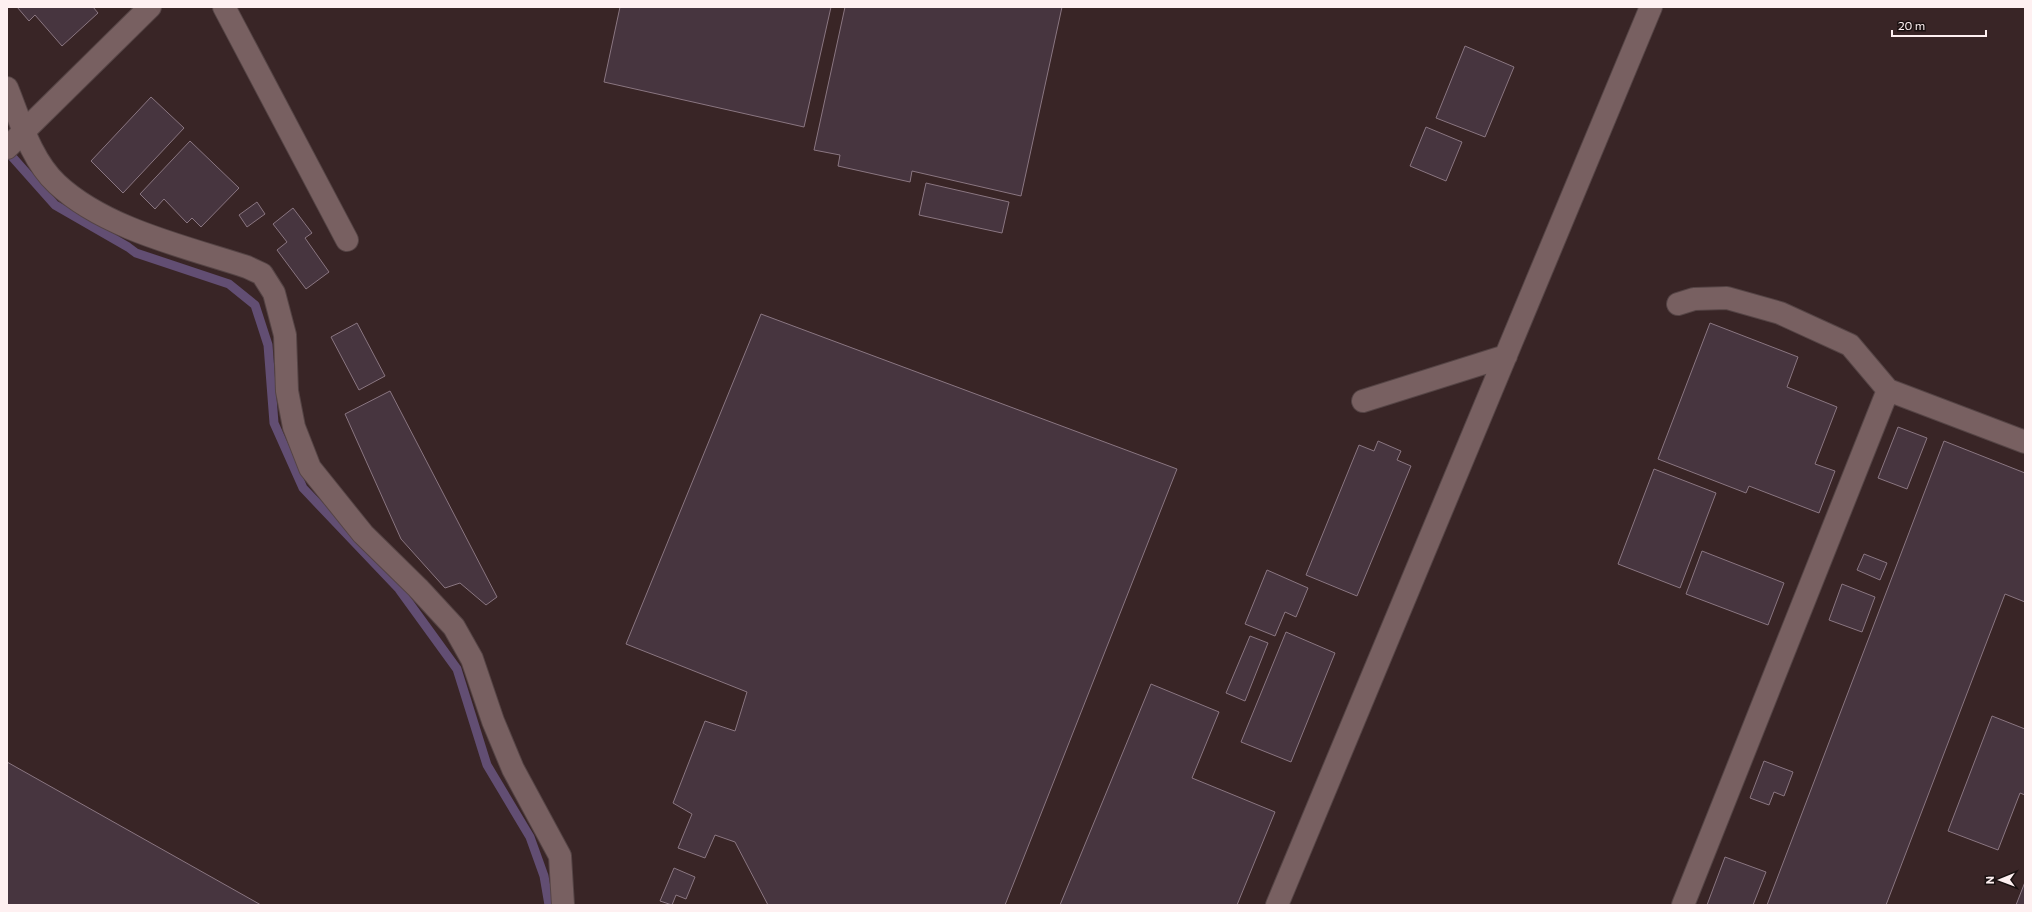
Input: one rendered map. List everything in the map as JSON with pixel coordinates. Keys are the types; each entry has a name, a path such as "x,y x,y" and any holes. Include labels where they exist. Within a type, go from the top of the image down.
{"street":[{"path":"7,148 25,132 150,7"},
{"path":"224,7 347,240"},
{"path":"1278,905 1651,7"},
{"path":"7,88 39,161 56,184 90,209 130,228 247,267 262,274 274,293 285,335 287,390 294,427 310,468 363,534 418,588 454,627 472,659 493,721 513,769 560,856 563,905"},
{"path":"1678,304 1694,299 1727,298 1780,313 1850,345 1888,390 2025,442"},
{"path":"1363,401 1506,356"},
{"path":"1683,905 1888,390"}],"building":[{"path":"17,7 93,7 98,13 62,46 35,15 29,21"},
{"path":"620,7 831,7 804,127 604,82"},
{"path":"845,7 1062,7 1021,196 912,171 910,182 838,166 840,155 814,150"},
{"path":"1465,46 1514,67 1485,137 1436,118"},
{"path":"151,97 184,128 123,193 91,161"},
{"path":"1426,127 1462,142 1446,181 1410,166"},
{"path":"190,141 239,188 201,227 192,218 187,223 164,199 155,209 140,194"},
{"path":"926,183 1009,202 1002,233 919,215"},
{"path":"257,202 265,214 247,227 239,215"},
{"path":"293,208 312,233 305,238 329,272 306,289 277,250 287,242 273,224"},
{"path":"761,314 1177,469 1005,905 768,905 735,842 715,835 705,858 678,848 692,814 673,803 705,721 735,731 747,692 626,644"},
{"path":"357,323 385,376 359,390 331,337"},
{"path":"1710,323 1798,357 1787,387 1837,407 1815,464 1835,471 1819,513 1749,486 1746,493 1658,459"},
{"path":"390,391 497,597 486,605 460,583 445,588 401,539 345,414"},
{"path":"1898,427 1927,438 1907,489 1878,478"},
{"path":"1378,441 1401,451 1397,460 1411,466 1357,596 1306,575 1359,445 1374,451"},
{"path":"1944,441 2025,473 2025,602 2005,594 1886,905 1767,905"},
{"path":"1654,469 1716,493 1680,588 1618,564"},
{"path":"1702,551 1784,583 1768,625 1686,594"},
{"path":"1864,554 1887,563 1880,580 1857,570"},
{"path":"1267,570 1308,588 1296,617 1285,612 1275,636 1245,624"},
{"path":"1842,584 1875,597 1862,632 1829,620"},
{"path":"1286,632 1335,653 1291,762 1241,742"},
{"path":"1250,636 1268,643 1245,701 1226,693"},
{"path":"1151,684 1219,712 1192,778 1275,812 1237,905 1060,905"},
{"path":"1992,716 2025,729 2025,795 2020,793 1998,850 1948,831"},
{"path":"1764,761 1793,772 1784,796 1774,792 1769,805 1750,798"},
{"path":"7,762 261,905 7,905"},
{"path":"1725,857 1766,872 1753,905 1707,905"},
{"path":"674,868 695,877 686,899 676,895 672,905 660,901"},
{"path":"2025,882 2025,905 2016,905"}],"waterway":[{"path":"7,151 55,205 136,253 229,284 255,305 268,345 274,423 303,488 399,589 457,669 487,765 530,837 544,876 549,905"}]}
